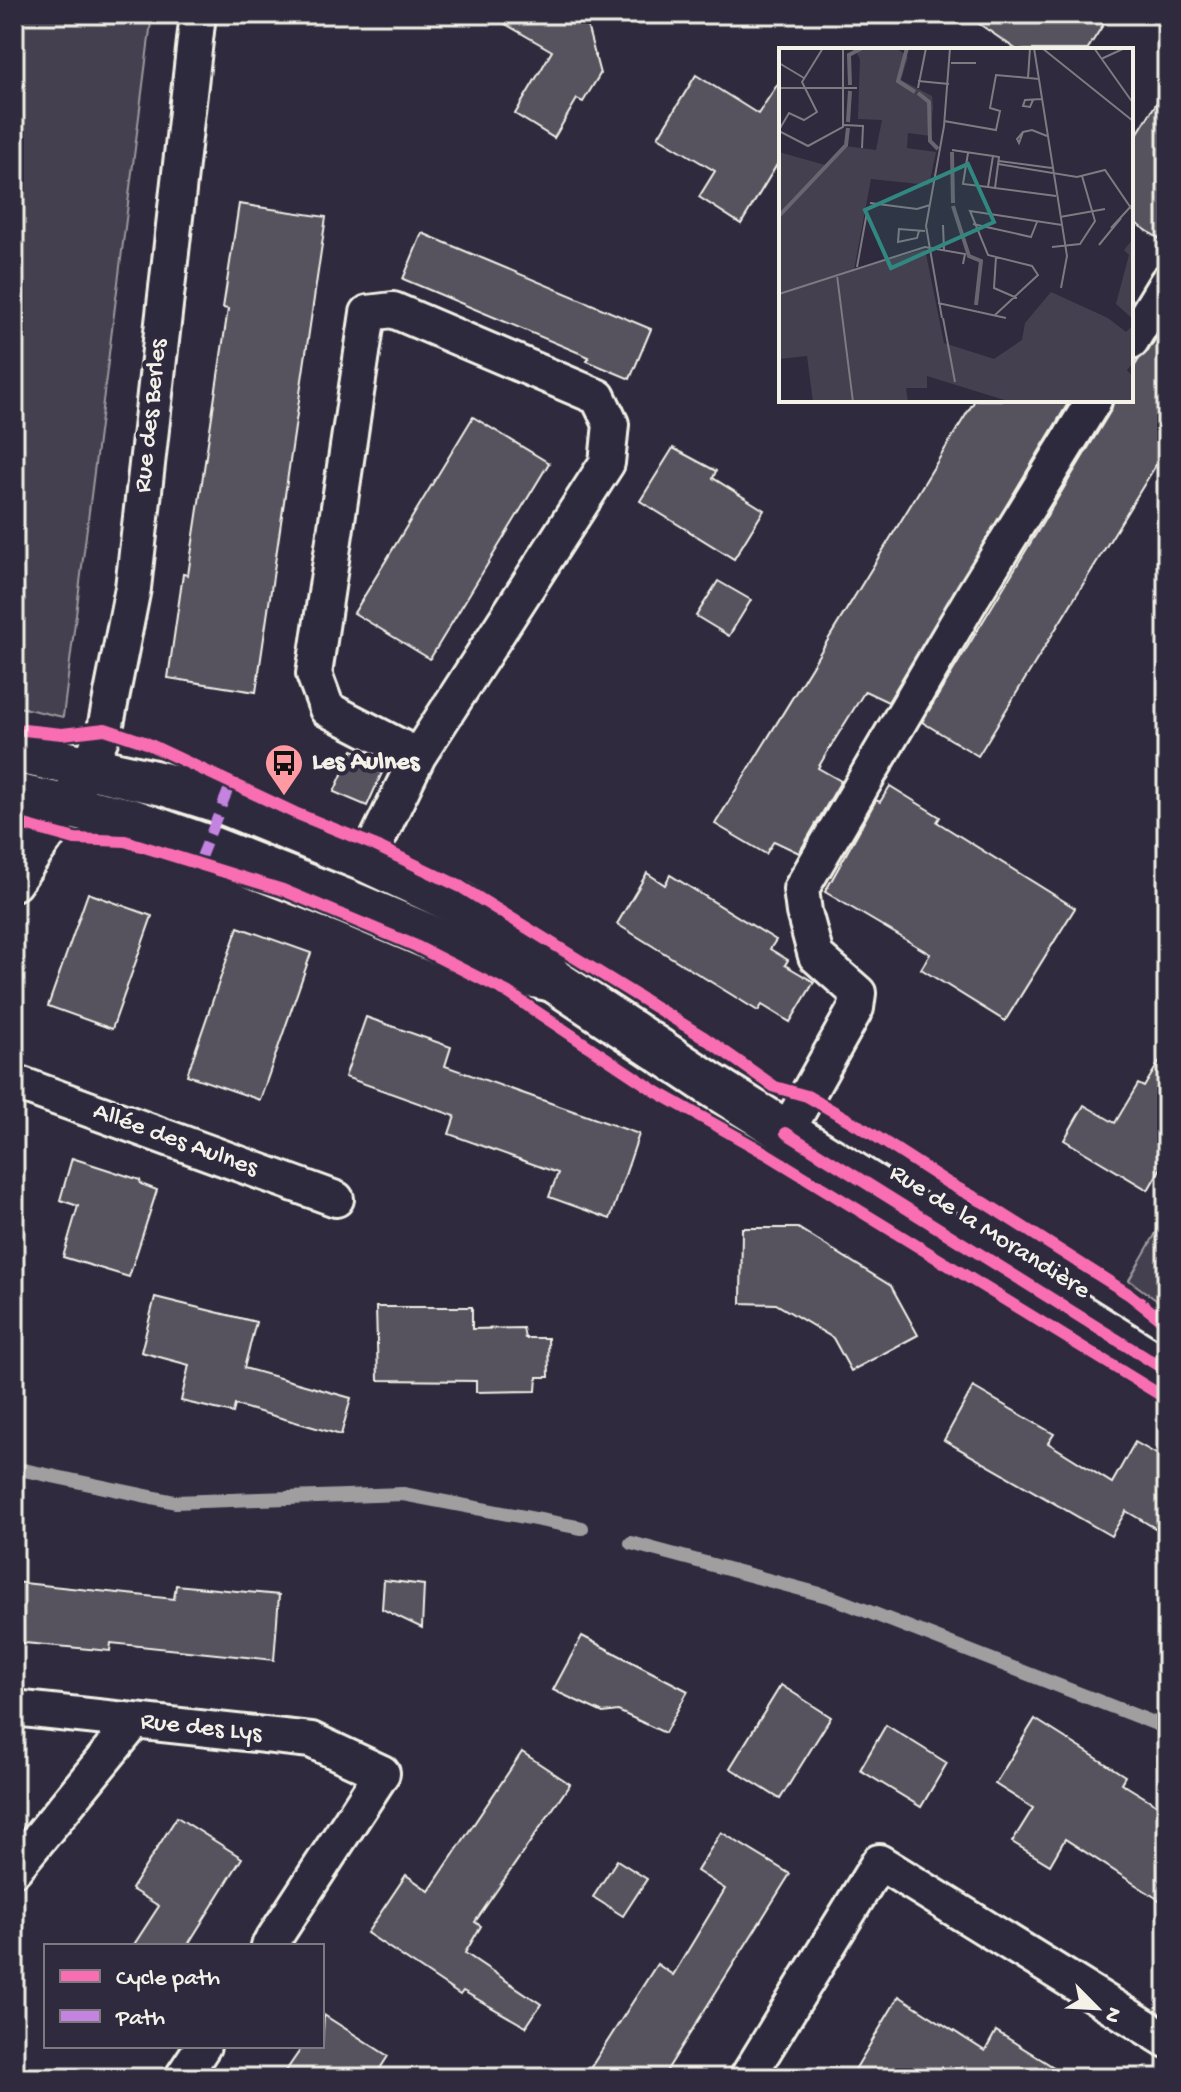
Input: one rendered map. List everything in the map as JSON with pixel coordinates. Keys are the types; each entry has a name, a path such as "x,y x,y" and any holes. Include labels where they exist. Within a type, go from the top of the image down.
{"street":[{"name":"Rue des Berles","path":"65,807 88,768 105,729 133,588 198,14"},
{"path":"1133,338 1167,282"},
{"path":"367,861 418,756 607,463 611,424 598,397 393,310 368,313 314,674 327,709 418,756"},
{"path":"786,1133 856,1008 858,993 816,956 801,889 965,610 1093,402"},
{"name":"Rue de la Morandière","path":"14,751 163,784 224,803 367,861 459,904 527,949 553,980 786,1133 1167,1371"},
{"name":"Rue de la Morandière","path":"14,795 131,820 349,902 514,972 553,980"},
{"path":"14,883 65,807"},
{"name":"Allée des Aulnes","path":"14,1082 336,1199"},
{"name":"Rue des Lys","path":"14,1708 311,1740 382,1773 270,1944"},
{"path":"14,1869 134,1722"},
{"path":"747,2078 879,1862 1167,2040"},
{"path":"182,2078 202,2048"}],"shaded area":[{"path":"14,14 152,14 63,717 14,706"},
{"path":"1167,1214 1167,1308 1129,1280"}],"building":[{"path":"488,14 584,14 600,74 583,102 577,99 554,138 515,114 552,51"},
{"path":"965,14 1110,14 1088,48 1014,48"},
{"path":"696,75 758,114 779,82 779,161 741,224 699,197 715,171 658,137"},
{"path":"1167,86 1167,244 1133,221 1133,141"},
{"path":"239,204 326,217 256,692 168,678 183,574 188,575 228,309 223,308"},
{"path":"422,233 651,329 630,379 587,361 589,357 403,279"},
{"path":"1167,320 1167,447 978,756 922,722 1113,402 1133,402 1133,369"},
{"path":"974,402 1069,402 888,702 865,691 829,749 818,768 841,781 799,853 774,841 766,854 715,824"},
{"path":"473,417 549,463 430,659 354,613"},
{"path":"673,448 716,471 713,478 764,510 734,559 640,501"},
{"path":"718,581 751,600 729,636 696,616"},
{"path":"353,750 386,764 367,806 334,792"},
{"path":"890,786 940,817 937,822 1075,908 1005,1021 921,969 930,954 825,892 876,800 880,802"},
{"path":"647,873 665,885 670,875 776,940 770,949 788,960 785,965 814,982 790,1022 762,1005 758,1011 617,924"},
{"path":"88,893 152,916 112,1029 48,1006"},
{"path":"238,927 311,953 260,1100 187,1075"},
{"path":"366,1017 451,1047 445,1066 639,1134 610,1219 549,1197 558,1173 449,1134 455,1116 345,1077"},
{"path":"1167,1049 1167,1157 1148,1190 1064,1140 1084,1105 1115,1123 1138,1084 1144,1087"},
{"path":"72,1158 140,1180 141,1184 157,1190 129,1277 63,1257 78,1206 60,1200"},
{"path":"742,1228 798,1228 891,1286 918,1335 851,1371 833,1338 776,1304 741,1303"},
{"path":"155,1297 256,1322 244,1368 351,1398 341,1435 235,1405 233,1413 181,1401 189,1365 141,1352"},
{"path":"376,1307 472,1307 472,1329 523,1328 525,1338 548,1338 549,1377 537,1377 536,1391 476,1392 476,1381 378,1380"},
{"path":"973,1387 1054,1434 1048,1443 1112,1483 1135,1442 1167,1460 1167,1535 1126,1511 1111,1536 944,1440"},
{"path":"384,1580 424,1585 422,1628 382,1609"},
{"path":"14,1582 174,1599 176,1585 279,1595 274,1660 111,1643 110,1651 14,1642"},
{"path":"582,1636 688,1691 665,1733 618,1711 603,1713 553,1690"},
{"path":"781,1685 831,1717 780,1799 730,1768"},
{"path":"1035,1719 1125,1776 1121,1783 1167,1811 1167,1905 1065,1839 1050,1865 1012,1842 1033,1808 995,1784"},
{"path":"886,1725 947,1763 921,1807 860,1770"},
{"path":"522,1752 570,1784 475,1922 481,1926 465,1953 541,2004 526,2027 463,1991 460,1995 367,1933 406,1875 429,1891"},
{"path":"177,1817 242,1858 188,1944 134,1944 159,1906 131,1889"},
{"path":"721,1832 790,1874 662,2078 584,2078 657,1964 673,1975 725,1889 697,1871"},
{"path":"617,1860 647,1879 623,1916 593,1897"},
{"path":"899,1996 985,2051 996,2031 1071,2078 850,2078"},
{"path":"324,2015 388,2056 374,2078 281,2078 302,2048 324,2048"}],"waterway":[{"path":"14,1468 175,1502 403,1494 582,1528"},
{"path":"631,1543 831,1597 1167,1728"}],"marked path":[{"path":"199,862 231,783"}],"cycle path":[{"path":"14,729 62,734 105,729 144,742 461,887 702,1036 775,1087 807,1096 985,1203 1130,1295 1167,1324"},
{"path":"14,822 75,839 125,841 283,890 414,945 507,992 657,1092 767,1154 1167,1399"},
{"path":"786,1133 1167,1371"}],"place":[{"name":"Les Aulnes","path":"284,797"}]}
